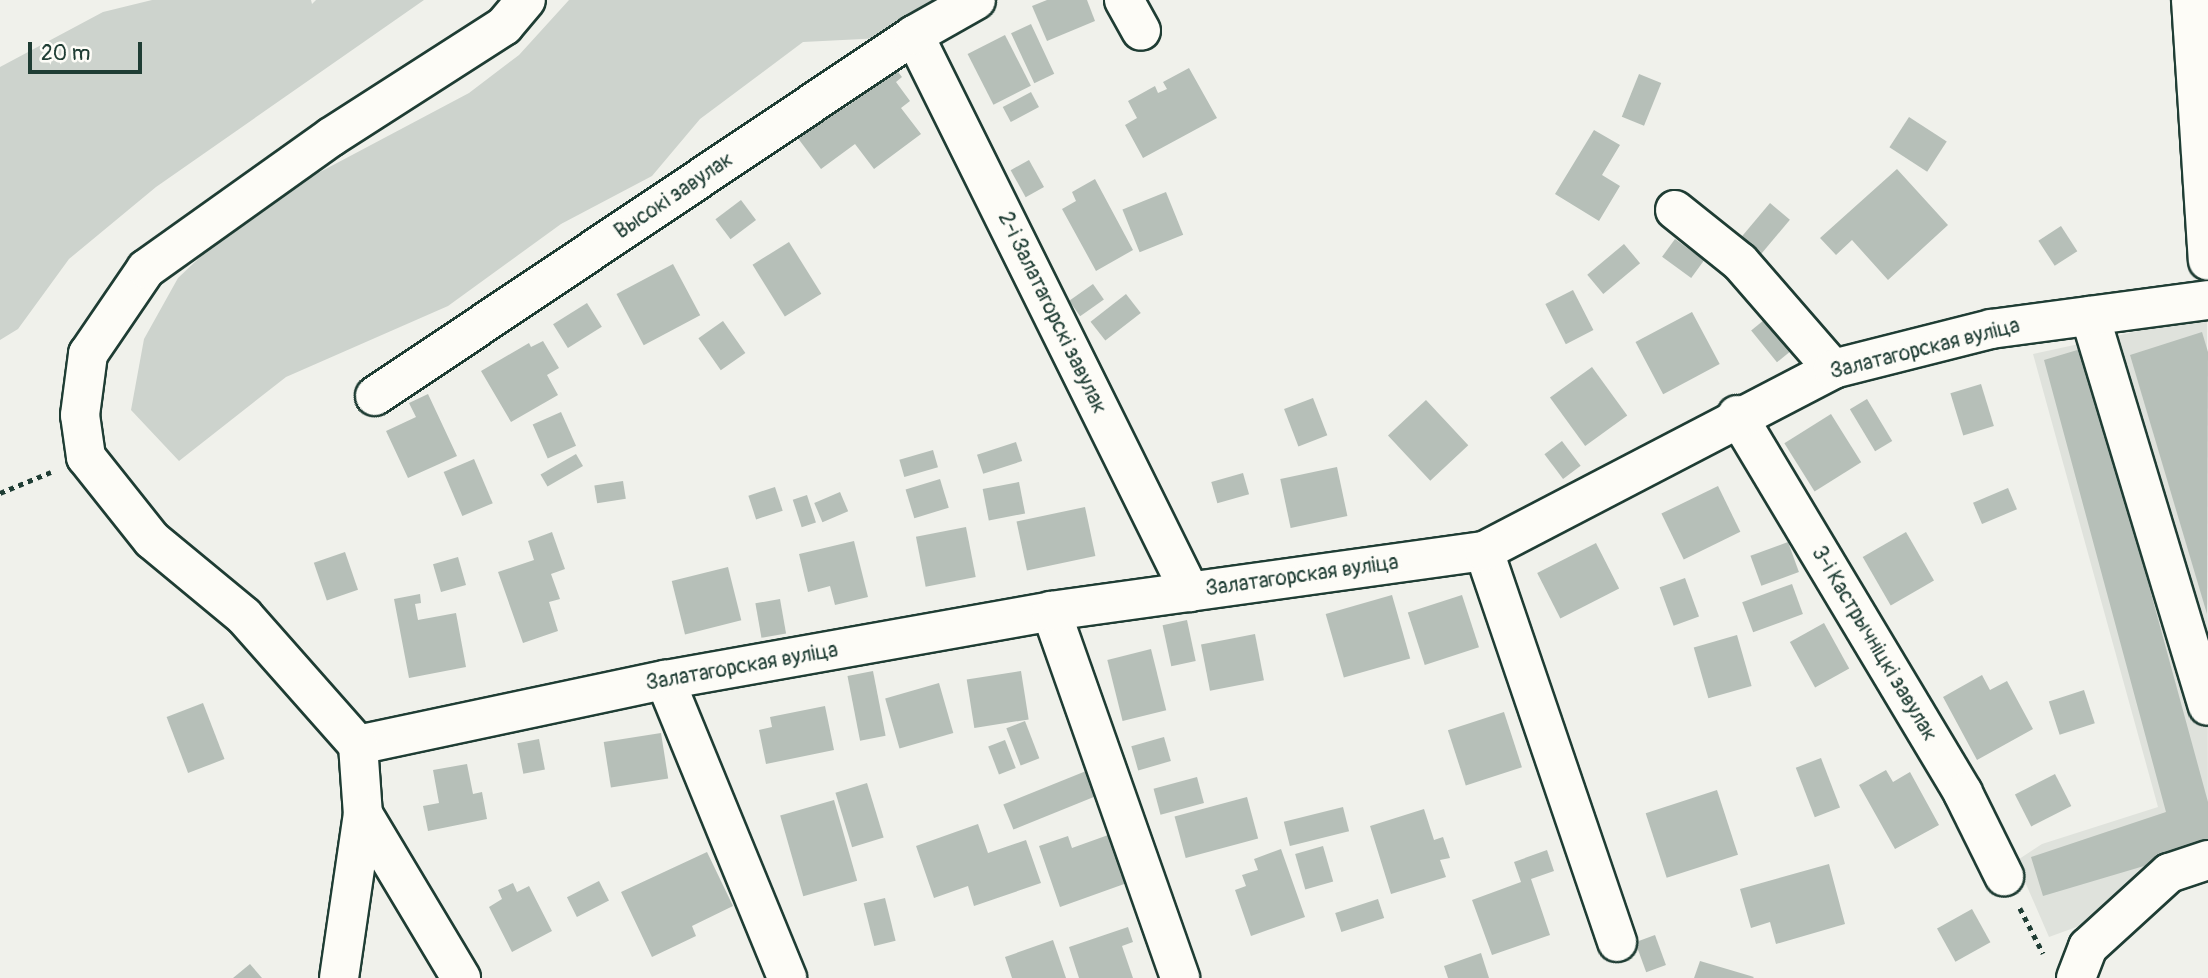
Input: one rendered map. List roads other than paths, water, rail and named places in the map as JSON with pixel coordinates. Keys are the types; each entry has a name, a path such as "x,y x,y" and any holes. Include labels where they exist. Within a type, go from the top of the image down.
{"street":[{"path":"340,978 363,814 358,746 244,616 152,540 86,457 80,415 88,354 146,269 331,137 504,26 526,0"},
{"name":"Высокі завулак","path":"375,396 914,35 976,0"},
{"path":"2191,0 2208,260"},
{"name":"2-і Залатагорскі завулак","path":"914,35 1190,592"},
{"path":"1675,210 1740,262 1833,369"},
{"name":"Залатагорская вуліца","path":"358,746 665,680 1051,611 1484,551 1737,415 1833,369 1991,329 2208,300"},
{"path":"2090,316 2208,705"},
{"name":"3-і Кастрычніцкі завулак","path":"1737,415 1963,793 2004,876"},
{"path":"1484,551 1617,942"},
{"path":"1051,611 1180,978"},
{"path":"665,680 787,978"},
{"path":"363,814 460,978"},
{"path":"2063,972 2169,873 2208,860"}]}
